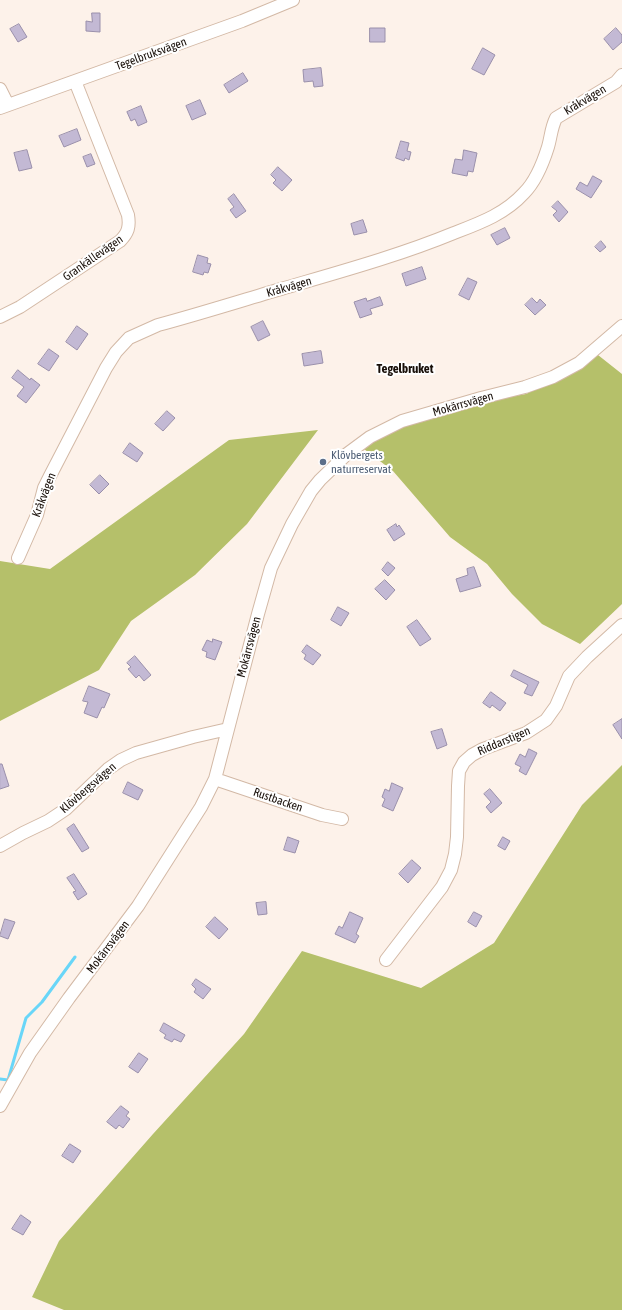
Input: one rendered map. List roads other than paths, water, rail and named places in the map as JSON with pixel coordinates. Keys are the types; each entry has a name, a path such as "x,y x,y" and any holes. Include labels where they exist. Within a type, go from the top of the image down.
{"street":[{"name":"Tegelbruksvägen","path":"0,89 4,106 242,21 293,0"},
{"name":"Kråkvägen","path":"18,558 37,515 44,488 50,476 116,352 129,338 158,325 376,261 429,243 492,218 510,206 532,184 537,176 548,147 552,125 556,118 616,82 622,75"},
{"name":"Grankällevägen","path":"0,317 20,307 120,241 127,235 129,229 130,223 128,215 75,81"},
{"name":"Mokärrsvägen","path":"0,1106 30,1053 138,906 197,814 215,778 271,568 292,524 311,491 332,467 370,437 402,421 525,387 553,377 579,363 622,326"},
{"name":"Riddarstigen","path":"386,960 442,887 451,870 457,838 459,770 464,762 482,749 526,733 546,720 556,706 569,676 587,657 622,625"},
{"name":"Klövbergsvägen","path":"0,846 48,821 66,809 108,769 121,760 136,753 228,729"},
{"name":"Rustbacken","path":"215,778 322,815 342,819"}],"waterway":[{"path":"0,1079 8,1080 26,1018 42,1002 75,957"}],"place":[{"name":"Klövbergets naturreservat","path":"323,462"}],"district":[{"name":"Tegelbruket","path":"405,369"}]}
